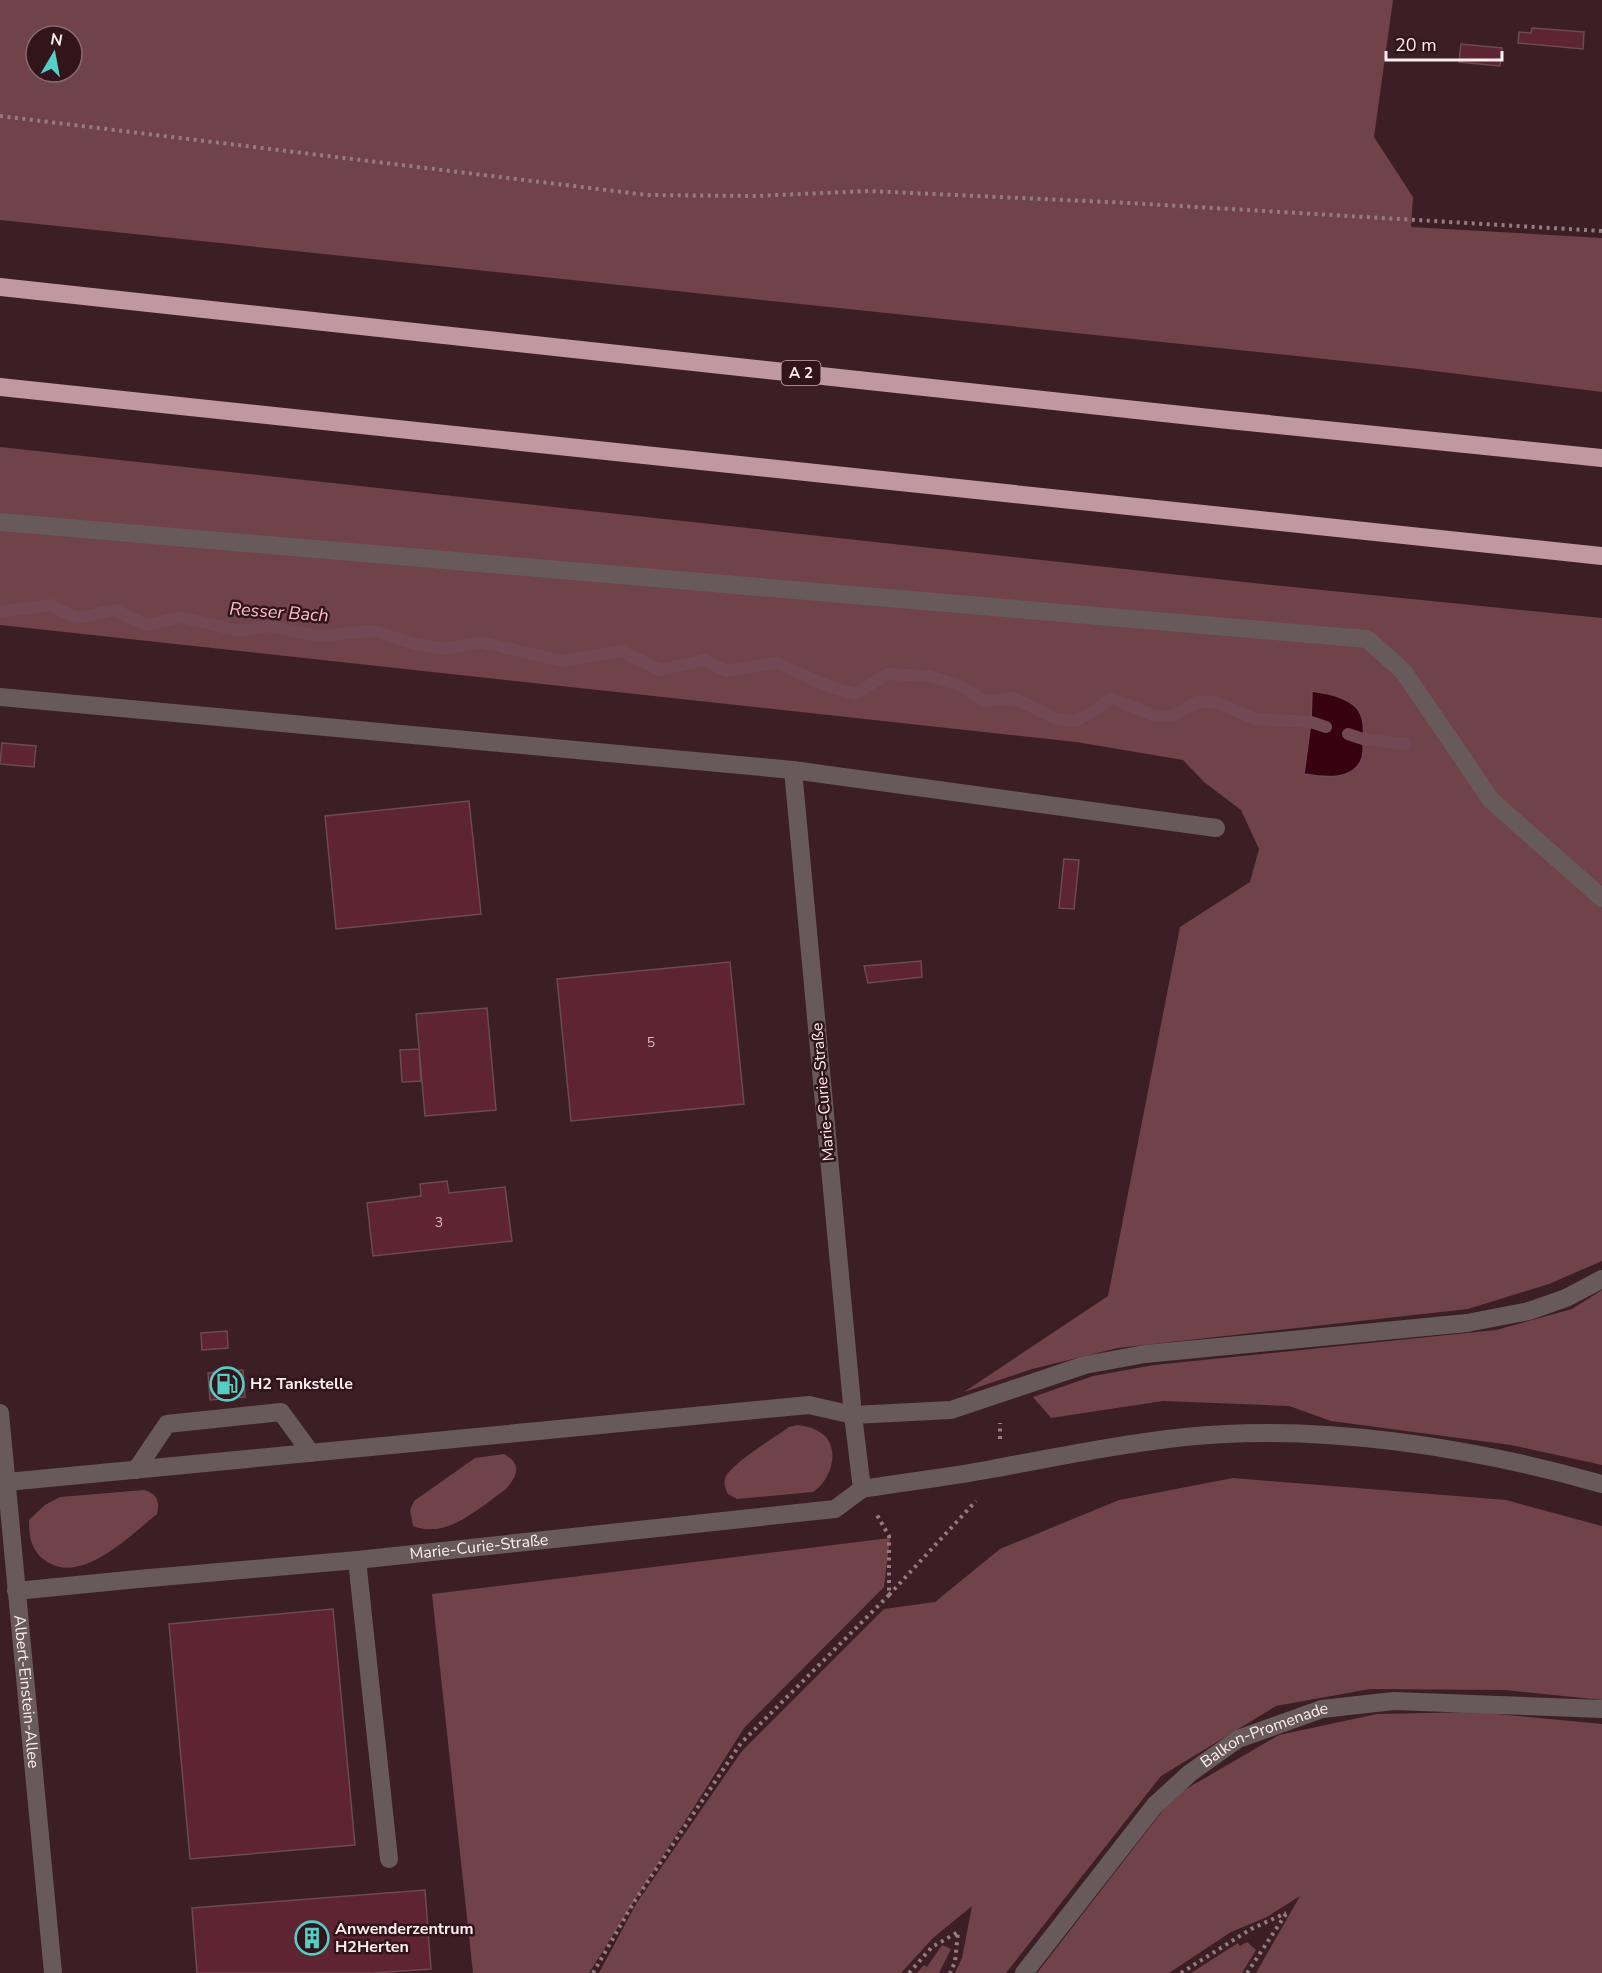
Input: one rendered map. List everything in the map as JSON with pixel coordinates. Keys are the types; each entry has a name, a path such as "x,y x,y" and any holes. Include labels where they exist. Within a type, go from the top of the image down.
{"highway":[{"name":"A 2","path":"0,287 1602,458"},
{"path":"0,387 1602,556"}],"street":[{"path":"0,522 1368,639 1403,671 1491,800 1602,898"},
{"path":"0,697 793,770 1216,828"},
{"name":"Marie-Curie-Straße","path":"16,1591 357,1560 835,1509 862,1489 853,1415 793,770"},
{"path":"7,1482 809,1405 853,1415 951,1410 1085,1365 1145,1354 1467,1323 1529,1311 1566,1298 1602,1279"},
{"path":"136,1470 167,1424 281,1412 311,1453"},
{"name":"Albert-Einstein-Allee","path":"0,1413 53,1973"},
{"path":"862,1489 1186,1437 1297,1432 1443,1447 1602,1484"},
{"path":"357,1560 389,1859"},
{"name":"Balkon-Promenade","path":"1024,1973 1155,1805 1190,1773 1238,1739 1322,1709 1394,1701 1602,1709"}],"path":[{"path":"0,116 647,195 755,196 869,191 1141,203 1602,231"},
{"path":"593,1973 634,1902 741,1743 888,1595 889,1536 862,1489"},
{"path":"1180,1973 1251,1929 1286,1913 1247,1973"},
{"path":"909,1973 932,1947 958,1932 956,1962 950,1973"}],"shaded area":[{"path":"0,0 1393,0 1374,137 1413,197 1411,227 1602,238 1602,392 1410,368 0,220"},
{"path":"0,447 1263,584 1602,618 1602,1261 1549,1284 1468,1309 1118,1348 1032,1369 964,1392 1108,1296 1180,927 1250,882 1259,849 1241,810 1204,782 1183,760 1076,742 0,625"},
{"path":"1312,691 1344,699 1355,706 1361,714 1363,756 1358,766 1352,771 1328,777 1304,774 1311,722"},
{"path":"1602,1290 1602,1465 1511,1445 1331,1421 1289,1406 1163,1401 1051,1418 1033,1397 1093,1376 1154,1365 1496,1330 1572,1309"},
{"path":"798,1425 816,1430 830,1443 832,1461 830,1470 820,1486 813,1492 737,1499 728,1494 725,1481 731,1470 789,1427"},
{"path":"504,1454 516,1466 513,1479 506,1489 451,1525 438,1529 413,1526 410,1510 414,1501 475,1458"},
{"path":"1233,1478 1506,1500 1602,1526 1602,1700 1505,1690 1370,1689 1276,1706 1161,1776 1006,1973 955,1973 962,1958 972,1906 933,1938 901,1973 599,1973 636,1904 742,1751 884,1609 935,1602 1000,1549 1119,1500"},
{"path":"144,1490 157,1499 157,1514 107,1554 77,1567 63,1567 49,1563 35,1550 29,1520 45,1505 60,1497"},
{"path":"890,1538 884,1587 744,1728 589,1973 473,1973 432,1594"},
{"path":"1477,1712 1602,1724 1602,1973 1256,1973 1300,1896 1267,1917 1231,1932 1169,1973 1037,1973 1174,1796 1279,1735 1377,1714"},
{"path":"1247,1942 1256,1950 1242,1973 1191,1973 1238,1943 1240,1946"},
{"path":"942,1945 951,1949 939,1973 917,1973 924,1965 927,1967"}],"building":[{"path":"1532,28 1584,32 1583,49 1518,43 1519,32 1531,33"},
{"path":"1461,44 1502,48 1500,66 1459,62"},
{"path":"2,743 36,746 34,767 0,764"},
{"path":"469,801 481,914 336,929 325,816"},
{"path":"1064,859 1079,860 1074,909 1059,908"},
{"path":"921,961 922,977 868,983 864,966"},
{"path":"730,962 744,1104 571,1121 557,979"},
{"path":"487,1008 496,1110 425,1116 416,1014"},
{"path":"419,1049 421,1081 402,1082 400,1050"},
{"path":"447,1181 449,1193 505,1187 512,1241 373,1256 367,1203 421,1196 420,1184"},
{"path":"227,1331 228,1348 202,1350 201,1333"},
{"path":"243,1370 245,1397 210,1400 208,1373"},
{"path":"333,1609 355,1845 190,1859 169,1624"},
{"name":"Anwenderzentrum H2Herten","path":"425,1890 431,1969 373,1973 197,1973 192,1908"}],"waterway":[{"name":"Resser Bach","path":"0,612 50,605 77,618 115,610 146,625 181,617 239,631 269,626 318,636 374,631 414,644 444,649 481,642 562,661 621,651 660,670 704,660 726,671 777,663 830,687 856,694 887,674 928,676 957,684 985,701 1013,698 1057,719 1075,721 1091,713 1111,698 1155,716 1173,716 1197,702 1216,702 1255,719 1311,722 1326,727"},
{"name":"Resser Bach","path":"1348,734 1363,739 1406,744"}],"place":[{"name":"H2 Tankstelle","path":"227,1384"},
{"name":"Anwenderzentrum H2Herten","path":"312,1938"}]}
